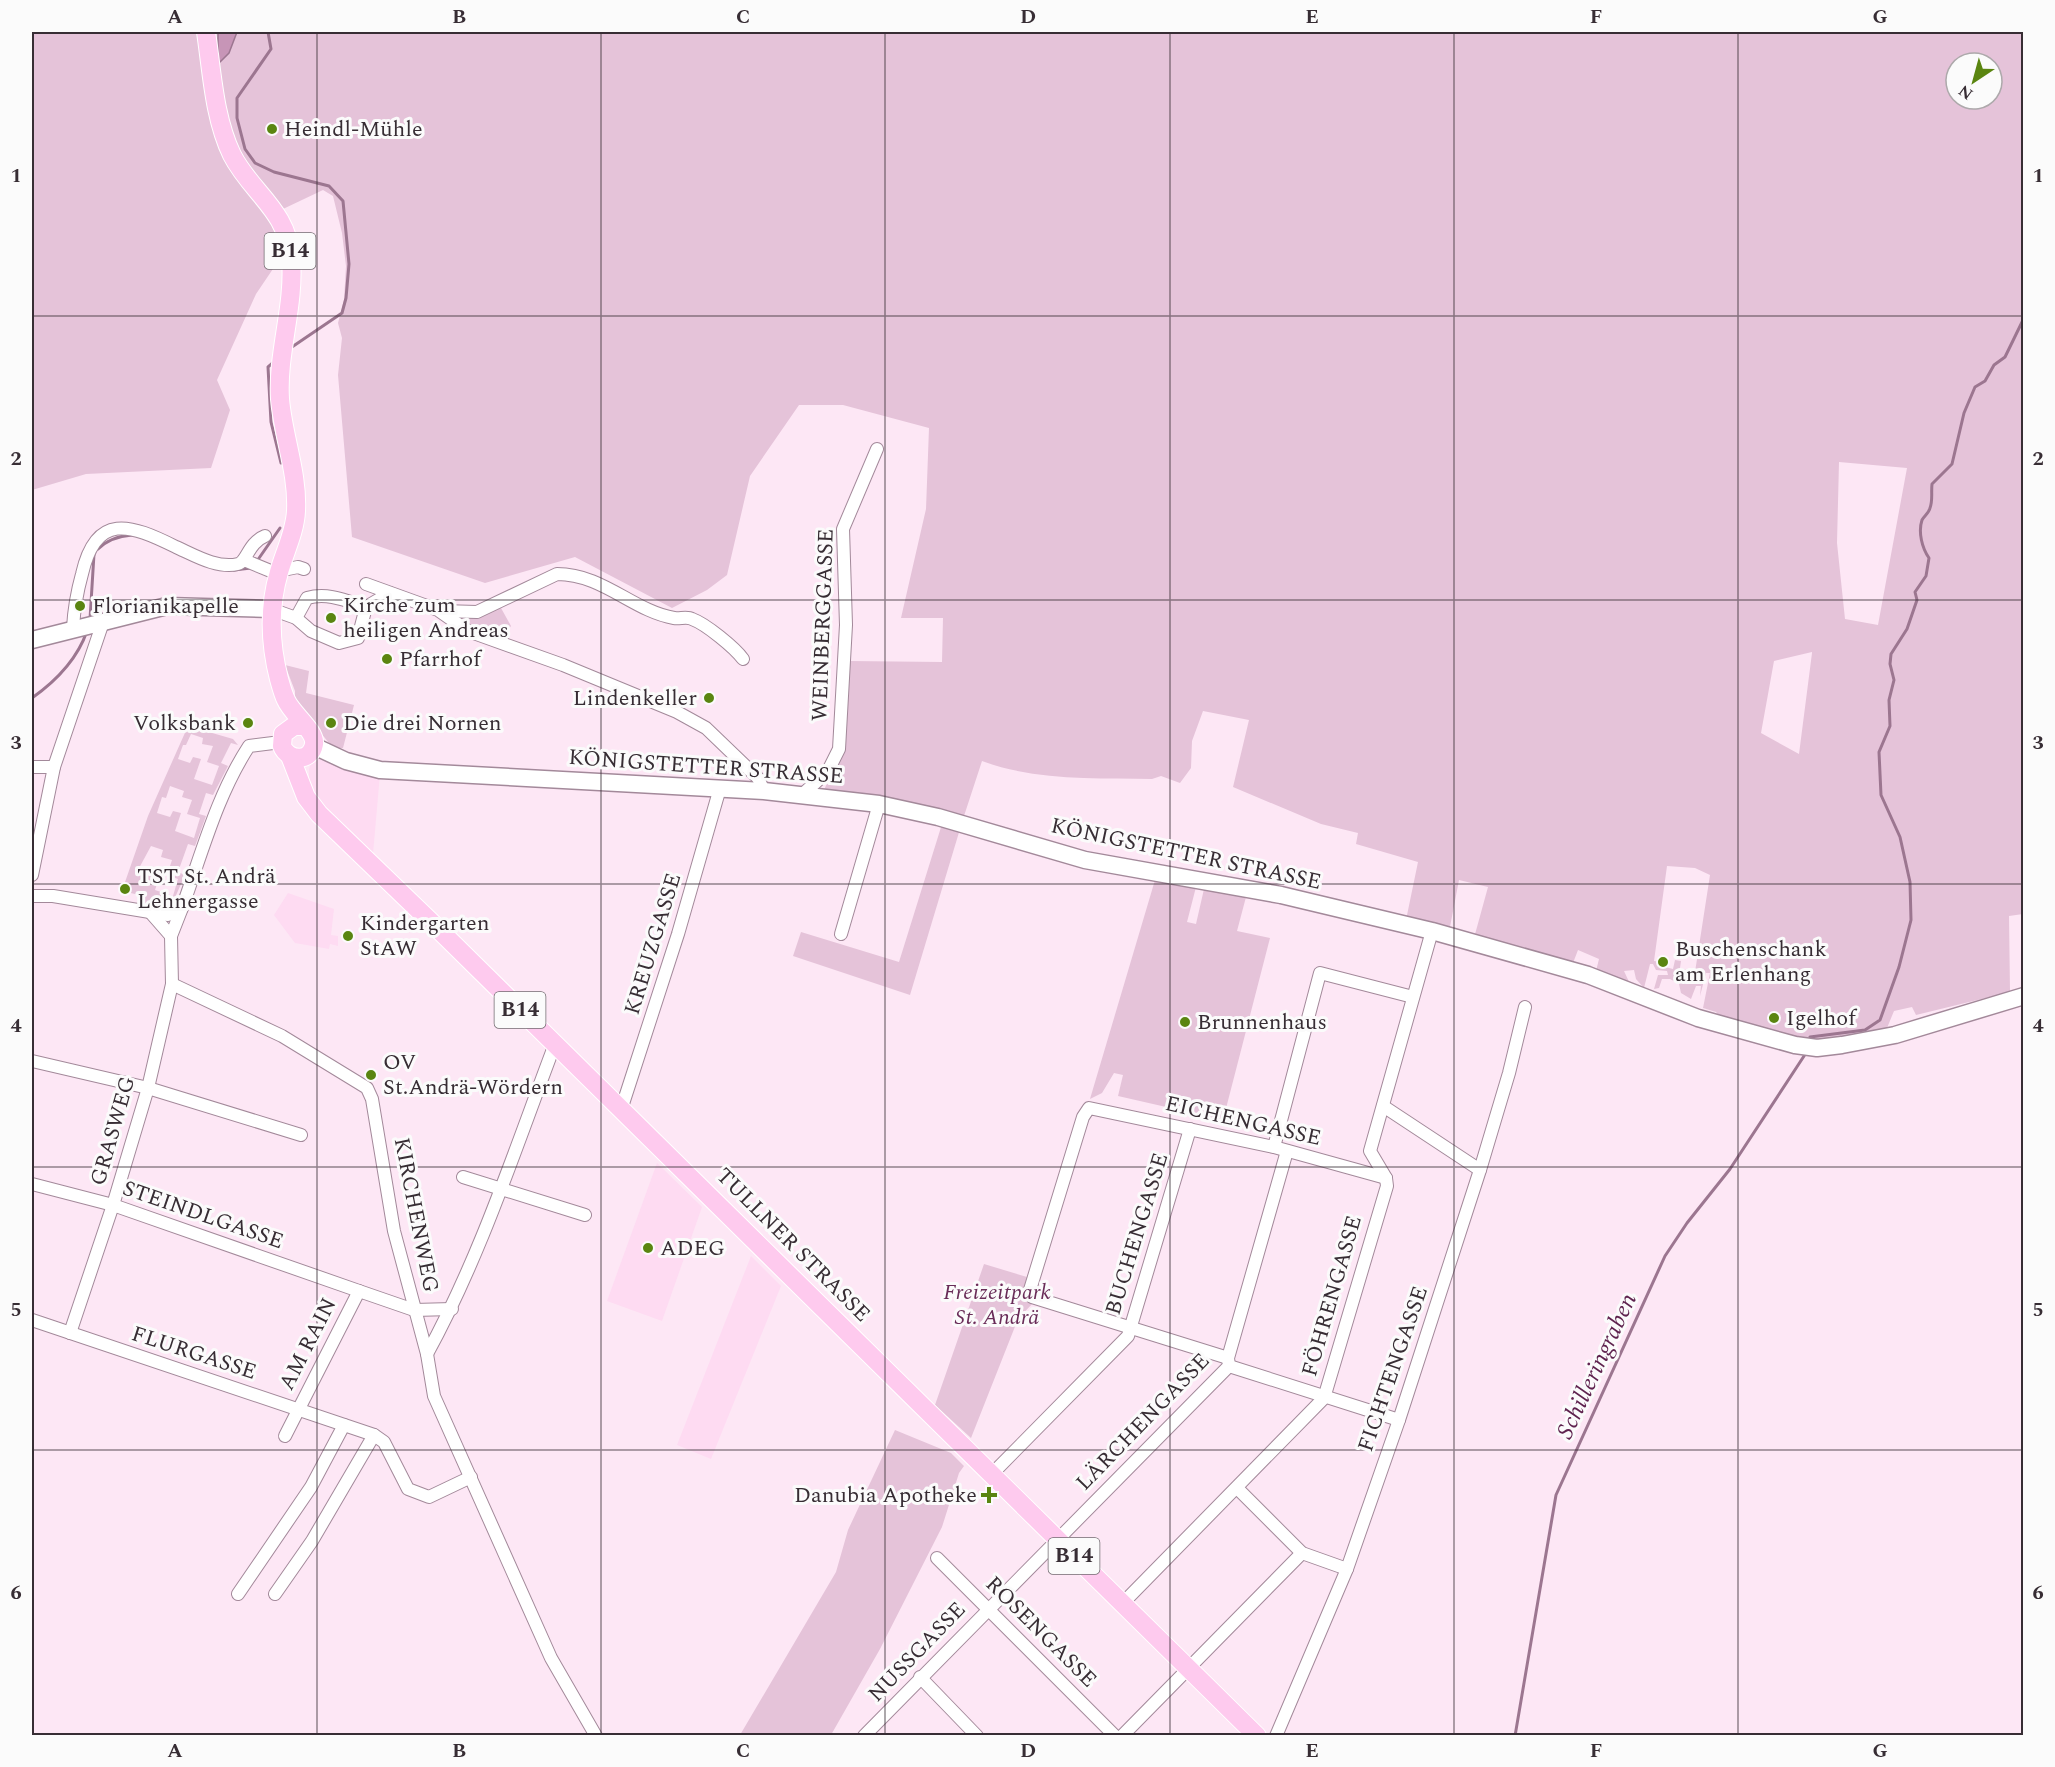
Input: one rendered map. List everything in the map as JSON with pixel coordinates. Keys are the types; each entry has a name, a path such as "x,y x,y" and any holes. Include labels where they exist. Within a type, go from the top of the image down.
{"main road":[{"name":"B14","path":"206,32 220,117 229,147 239,166 274,209 283,225 288,242 291,275 280,359 280,399 294,476 296,510 292,534 279,572 271,609 275,659 297,743"},
{"path":"32,640 72,628 167,606 271,609"},
{"name":"KÖNIGSTETTER STRASSE","path":"297,743 346,761 380,770 720,788 803,794 879,804 938,817 1085,860 1262,891 1432,931 1559,966 1698,1018 1795,1045 1817,1048 1875,1040 2024,996"},
{"name":"TULLNER STRASSE","path":"297,743 302,785 306,797 319,814 1257,1736"}],"street":[{"name":"WEINBERGGASSE","path":"803,794 828,771 839,749 846,625 843,529 877,449"},
{"path":"72,628 74,603 86,553 98,536 107,531 133,530 218,563 252,563 279,572 298,567 304,569"},
{"path":"252,563 251,544 265,536"},
{"path":"366,585 438,610 462,614 477,612 557,574 569,574 607,587 674,618 692,618 738,651 743,659"},
{"path":"271,609 296,618 311,631 339,643 358,638 366,608 390,593"},
{"path":"296,618 307,598 315,596 333,597 366,608"},
{"path":"438,610 468,631 633,693 706,728 758,778 764,791"},
{"path":"32,876 54,767 99,623"},
{"name":"GRASWEG","path":"70,1333 113,1205 148,1088 172,984 171,936 223,794 235,768 249,746 297,743"},
{"path":"32,767 54,767"},
{"name":"KREUZGASSE","path":"621,1110 671,957 720,788"},
{"path":"841,934 879,804"},
{"path":"32,896 53,896 168,915 182,908"},
{"path":"150,912 171,936"},
{"path":"1386,1178 1370,1151 1432,931"},
{"path":"1274,1147 1320,973 1413,997"},
{"name":"KIRCHENWEG","path":"172,984 282,1036 367,1088 372,1099 394,1231 426,1354 434,1396 551,1658 596,1736"},
{"name":"FICHTENGASSE","path":"1276,1736 1347,1569 1399,1420 1480,1170 1509,1073 1509,1065 1525,1007"},
{"path":"426,1354 452,1309 503,1190 555,1044"},
{"path":"32,1061 148,1088 301,1135"},
{"path":"1383,1106 1480,1170"},
{"name":"EICHENGASSE","path":"1132,1328 1032,1298 1029,1293 1083,1117 1089,1108 1274,1147 1386,1178"},
{"name":"BUCHENGASSE","path":"991,1475 1128,1336 1191,1129"},
{"name":"LÄRCHENGASSE","path":"1024,1572 1228,1362 1287,1151"},
{"path":"463,1177 585,1215"},
{"name":"FÖHRENGASSE","path":"1122,1604 1238,1489 1324,1398 1387,1186 1386,1178"},
{"name":"STEINDLGASSE","path":"32,1184 113,1205 358,1291"},
{"name":"AM RAIN","path":"285,1436 358,1291 414,1310"},
{"path":"414,1310 452,1309"},
{"name":"FLURGASSE","path":"32,1320 374,1435"},
{"path":"1132,1328 1324,1398 1399,1420"},
{"path":"238,1594 311,1487 344,1425"},
{"path":"275,1594 312,1541 374,1435 384,1442 408,1489 429,1497 471,1477"},
{"path":"1238,1489 1302,1553 1347,1569"},
{"path":"1122,1736 1302,1553"},
{"name":"ROSENGASSE","path":"937,1558 1115,1736"},
{"name":"NUSSGASSE","path":"864,1736 1024,1572"},
{"path":"920,1677 977,1736"}],"shaded area":[{"path":"218,32 237,32 229,53 218,64"},
{"path":"324,757 380,774 373,854 317,801 309,786 309,769 313,759"},
{"path":"288,893 334,909 331,935 338,936 338,946 330,944 329,949 295,943 274,915"},
{"path":"657,1163 702,1207 662,1321 607,1301"},
{"path":"751,1256 781,1286 711,1459 677,1445"}],"green space":[{"path":"32,32 218,32 218,63 229,53 237,32 2023,32 2023,914 2009,916 2010,992 1916,1015 1912,1007 1894,1011 1887,1028 1876,1033 1827,1041 1797,1038 1720,1017 1716,1012 1703,1008 1710,973 1706,973 1700,996 1701,986 1696,986 1691,999 1681,993 1679,984 1670,979 1662,979 1659,988 1654,989 1658,975 1668,975 1667,971 1656,970 1653,964 1650,964 1644,988 1636,979 1634,970 1624,971 1630,984 1596,971 1599,959 1578,950 1573,963 1474,938 1488,887 1459,880 1449,932 1406,920 1418,862 1356,844 1358,833 1321,824 1233,787 1249,720 1203,711 1192,741 1191,768 1180,783 1161,776 1152,779 1044,775 982,761 964,816 824,790 842,750 849,661 942,662 943,618 901,618 926,509 929,428 843,405 799,405 750,476 727,575 707,590 672,608 575,557 485,583 352,537 338,375 342,338 338,323 344,300 346,266 342,233 333,196 323,190 283,209 281,257 256,294 217,380 230,410 211,468 86,474 32,490","holes":["1839,462 1907,468 1878,625 1845,619 1837,543","1812,652 1799,754 1761,733 1774,661","1667,866 1695,868 1710,875 1695,972 1680,968 1681,961 1675,960 1673,969 1661,966 1661,962 1654,961"]},
{"path":"501,608 511,626 501,640 449,614 476,615"},
{"path":"285,665 309,671 306,693 354,705 343,748 333,748 295,701 295,691"},
{"path":"188,726 233,739 238,745 231,743 221,763 228,766 213,795 206,793 199,814 206,816 195,846 188,844 178,872 185,875 173,902 164,908 143,902 144,896 126,892 127,886 124,885 148,816","holes":["191,734 203,738 202,744 213,746 207,762 219,766 212,785 194,779 201,759 193,757 190,763 178,759 183,745 186,745","170,786 184,791 182,797 192,800 187,814 200,818 194,838 175,831 181,813 173,811 170,817 157,813 162,797 166,798","151,846 163,850 161,857 172,860 167,875 178,879 173,896 155,890 161,872 153,869 150,875 138,870"]},
{"path":"942,824 960,829 910,995 793,956 801,932 899,962"},
{"path":"1155,880 1196,887 1187,922 1196,924 1204,889 1246,897 1237,931 1270,938 1223,1120 1118,1096 1123,1075 1114,1073 1102,1093 1090,1099"},
{"name":"Freizeitpark St. Andrä","path":"984,1264 1027,1277 1022,1298 1032,1304 1018,1319 971,1438 935,1405"},
{"path":"895,1430 951,1453 964,1466 959,1473 942,1527 880,1649 831,1735 740,1735 836,1572 848,1530"}],"waterway":[{"path":"268,32 271,49 237,98 237,118 245,149 255,163 274,172 329,186 343,201 349,264 346,298 342,313 289,349"},
{"name":"Schilleringraben","path":"1810,1037 1865,1030 1880,1020 1899,967 1911,920 1910,882 1900,837 1881,795 1879,752 1890,726 1889,700 1894,680 1890,664 1891,654 1907,629 1917,600 1915,592 1926,576 1929,558 1924,550 1920,530 1922,520 1931,505 1932,484 1952,464 1964,413 1975,387 1985,381 1994,365 2005,357 2024,318"},
{"path":"275,361 268,367 271,422 281,463"},
{"path":"257,561 280,528"},
{"path":"98,549 114,539 132,535"},
{"path":"90,619 94,554"},
{"path":"234,570 251,568"},
{"path":"32,698 65,669 78,651 87,631"},
{"name":"Schilleringraben","path":"1515,1736 1556,1495 1665,1256 1687,1223 1730,1169 1806,1053"}],"place":[{"name":"Heindl-Mühle","path":"272,129"},
{"name":"Florianikapelle","path":"80,606"},
{"name":"Kirche zum heiligen Andreas","path":"331,618"},
{"name":"Pfarrhof","path":"387,659"},
{"name":"Lindenkeller","path":"709,698"},
{"name":"Volksbank","path":"248,723"},
{"name":"Die drei Nornen","path":"331,723"},
{"name":"TST St. Andrä Lehnergasse","path":"125,889"},
{"name":"Kindergarten StAW","path":"348,936"},
{"name":"Buschenschank am Erlenhang","path":"1663,962"},
{"name":"Igelhof","path":"1774,1018"},
{"name":"Brunnenhaus","path":"1185,1022"},
{"name":"OV St.Andrä-Wördern","path":"371,1075"},
{"name":"ADEG","path":"648,1248"},
{"name":"Danubia Apotheke","path":"989,1495"}]}
